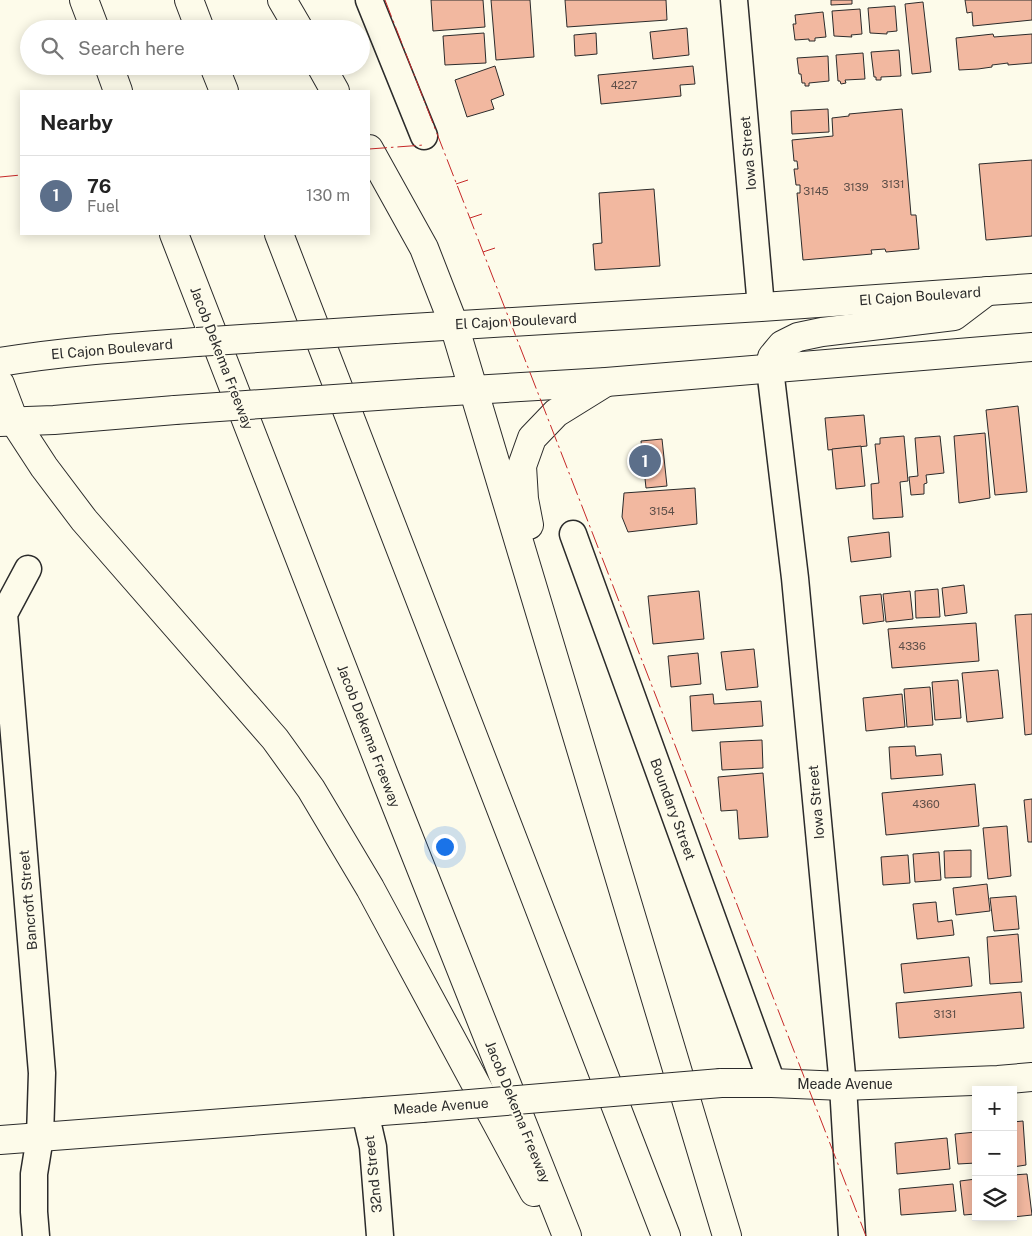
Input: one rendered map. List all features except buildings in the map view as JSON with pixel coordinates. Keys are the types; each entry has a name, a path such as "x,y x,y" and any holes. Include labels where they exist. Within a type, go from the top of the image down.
{"main road":[{"path":"84,0 92,20"},
{"path":"189,0 197,20"},
{"path":"282,0 294,20"},
{"path":"112,75 118,90"},
{"path":"218,75 224,90"},
{"path":"326,75 334,90"},
{"path":"370,151 424,248 454,325 727,1236"},
{"name":"Jacob Dekema Freeway","path":"174,235 384,774 567,1236"},
{"path":"279,235 666,1236"},
{"name":"El Cajon Boulevard","path":"0,362 84,350 1032,288"},
{"path":"770,369 772,358 782,345 798,337 822,332 954,316 986,291"},
{"path":"7,422 606,382 1032,347"},
{"path":"553,660 524,499 522,466 532,438 548,419 606,382"},
{"path":"0,384 7,422 84,520 275,739 311,789 370,888 558,1236"},
{"name":"Meade Avenue","path":"0,1140 721,1083 843,1086 1032,1078"}],"street":[{"path":"369,0 424,136"},
{"name":"Iowa Street","path":"734,0 761,307"},
{"name":"Iowa Street","path":"770,369 795,578 843,1086 852,1236"},
{"name":"Boundary Street","path":"573,534 772,1083"},
{"name":"Bancroft Street","path":"28,569 4,614 42,1073 40,1136 34,1174 36,1236"},
{"name":"32nd Street","path":"365,1112 373,1147 380,1236"}],"power":[{"path":"385,0 866,1236"},
{"path":"370,149 424,145"},
{"path":"0,177 20,175"},
{"path":"456,184 468,180"},
{"path":"470,218 482,214"},
{"path":"483,252 495,248"}],"place":[{"name":"76","path":"645,461"}]}
